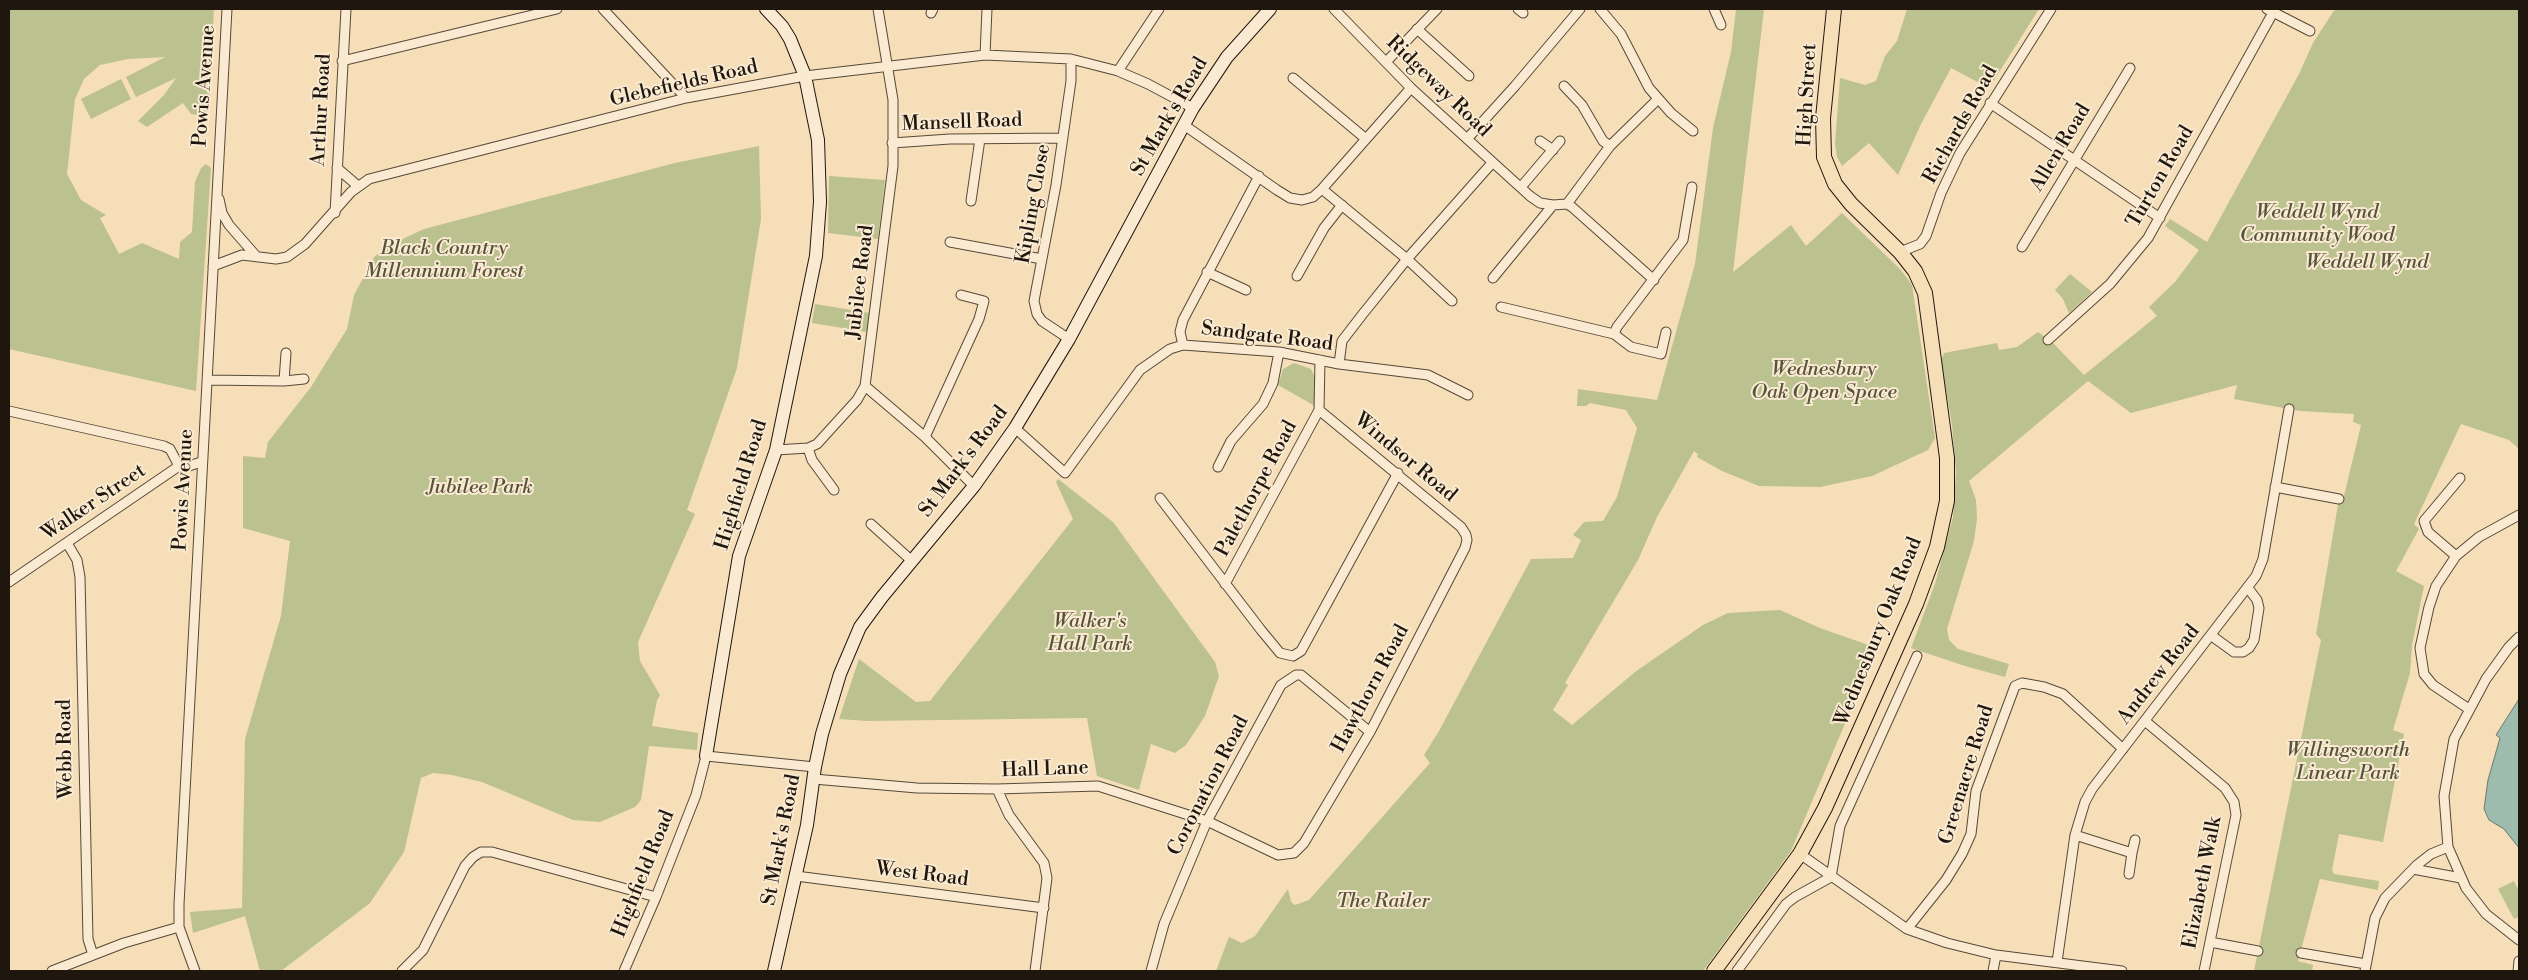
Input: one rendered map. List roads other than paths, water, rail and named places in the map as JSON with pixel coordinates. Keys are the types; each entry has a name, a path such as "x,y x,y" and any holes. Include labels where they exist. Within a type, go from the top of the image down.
{"main road":[{"name":"High Street","path":"1834,9 1824,118 1825,162 1835,184 1851,204 1900,252 1915,271"},
{"name":"Wednesbury Oak Road","path":"1714,971 1800,854 1825,808 1916,604 1943,526 1947,501 1946,450 1925,294 1915,271"}],"street":[{"name":"Powis Avenue","path":"195,971 179,927 186,736 201,506 216,186 227,9"},
{"name":"Arthur Road","path":"335,213 346,9"},
{"path":"342,61 557,9"},
{"path":"603,9 686,98"},
{"name":"Highfield Road","path":"624,971 656,897 696,795 706,756 739,556 776,450 816,256 820,202 818,140 805,76 790,39 782,26 766,9"},
{"name":"Jubilee Road","path":"808,448 817,444 857,400 865,386 893,166 892,100 878,9"},
{"path":"985,55 987,9"},
{"path":"1118,71 1160,9"},
{"name":"St Mark's Road","path":"774,971 796,876 814,773 840,674 860,627 974,486 1015,428 1069,339 1193,108 1226,57 1270,9"},
{"name":"Ridgeway Road","path":"1334,9 1411,88 1492,163 1540,203 1553,205 1567,204"},
{"path":"1386,62 1437,9"},
{"path":"1467,139 1580,9"},
{"path":"1600,9 1622,34 1649,88 1658,99 1693,131"},
{"path":"1714,9 1721,25"},
{"name":"Richards Road","path":"1900,252 1920,244 1926,236 1950,174 1990,103 2051,9"},
{"path":"2272,10 2310,31"},
{"name":"Turton Road","path":"2048,340 2110,284 2148,238 2272,10"},
{"path":"1417,29 1469,76"},
{"name":"Glebefields Road","path":"213,266 242,255 276,259 291,254 305,244 358,186 369,179 642,111 686,98 805,76 985,55 1071,59 1118,71 1148,84 1193,108"},
{"name":"Kipling Close","path":"1069,339 1042,321 1034,308 1063,138 1071,81 1071,59"},
{"name":"Allen Road","path":"2022,247 2130,68"},
{"path":"1293,78 1366,139"},
{"path":"1564,86 1582,105 1603,141 1610,146"},
{"path":"1184,125 1290,198 1302,200 1313,197 1322,188 1411,88"},
{"path":"1654,280 1582,214 1567,204 1610,146 1658,99"},
{"path":"1990,103 2160,218"},
{"name":"Mansell Road","path":"892,143 1063,138"},
{"path":"971,201 980,139"},
{"path":"1540,141 1552,150"},
{"path":"1521,187 1560,142"},
{"path":"1339,364 1342,341 1407,259 1492,163"},
{"path":"337,168 358,186"},
{"path":"1183,345 1180,332 1183,320 1259,176"},
{"path":"216,186 225,218 236,235 257,257"},
{"path":"1614,334 1617,326 1683,240 1692,187"},
{"path":"1322,188 1407,259 1452,301"},
{"path":"1297,276 1324,228 1342,205"},
{"path":"1493,278 1553,205"},
{"path":"950,242 1042,259"},
{"path":"1208,272 1246,290"},
{"path":"925,437 984,301 961,295"},
{"path":"1501,307 1614,334 1631,347 1661,354 1666,332"},
{"name":"Sandgate Road","path":"1015,428 1065,474 1140,370 1163,352 1183,345 1279,352 1339,364 1428,375 1468,395"},
{"path":"1218,467 1231,442 1262,404 1273,383 1279,352"},
{"path":"284,381 286,353"},
{"path":"1319,410 1320,360"},
{"path":"208,380 284,381 304,379"},
{"path":"865,386 925,437 974,486"},
{"name":"Andrew Road","path":"2058,962 2074,835 2085,802 2123,749 2248,588 2263,559 2289,409"},
{"name":"Windsor Road","path":"1319,410 1461,527 1466,534"},
{"name":"Palethorpe Road","path":"1225,584 1319,410"},
{"path":"9,411 164,446 170,449 179,466"},
{"path":"776,450 808,448 812,460 834,490"},
{"name":"Walker Street","path":"9,582 179,466 189,466 202,462"},
{"path":"1160,498 1280,653 1293,656 1301,651 1398,474"},
{"path":"2456,556 2428,532 2424,521 2460,478"},
{"path":"2275,487 2338,499"},
{"path":"2469,709 2427,680 2422,669 2420,648 2436,586 2456,556 2479,537 2519,515"},
{"path":"871,524 912,561"},
{"name":"Hawthorn Road","path":"1294,853 1304,843 1370,732 1465,548 1466,534"},
{"name":"Webb Road","path":"67,543 77,560 80,577 88,939 93,955"},
{"path":"2212,636 2234,652 2243,652 2249,648 2254,640 2259,608 2257,600 2248,588"},
{"path":"2519,637 2509,647 2486,679 2454,739 2444,804 2448,847 2461,878 2486,914 2519,940"},
{"name":"Wednesbury Oak Road","path":"1831,877 1840,826 1917,656"},
{"name":"Coronation Road","path":"1151,971 1164,924 1207,820 1281,685 1290,678 1301,675 1370,732"},
{"name":"Greenacre Road","path":"1907,929 1946,880 1962,854 1971,834 1978,784 2015,686 2022,683 2044,687 2063,694 2123,749"},
{"name":"Elizabeth Walk","path":"2145,721 2225,788 2234,802 2236,815 2204,971"},
{"name":"Hall Lane","path":"706,756 916,788 997,789 1098,786 1207,820 1278,855 1294,853"},
{"path":"997,789 1009,815 1044,864 1047,878 1035,971"},
{"path":"2074,835 2132,853"},
{"path":"2129,874 2135,840"},
{"path":"2300,953 2365,968 2375,918 2382,905 2412,869 2431,854 2448,847"},
{"path":"402,971 424,950 465,866 473,857 481,852 492,852 656,897"},
{"path":"1800,854 1907,929 1947,943 1996,955 2122,971"},
{"path":"2412,869 2461,878"},
{"name":"West Road","path":"796,876 1044,908"},
{"path":"1737,971 1786,904 1831,877"},
{"path":"52,971 93,955 179,927"},
{"path":"2210,942 2258,951"},
{"path":"1993,971 1996,955"},
{"path":"2518,971 2519,962"}],"park label":[{"name":"Weddell Wynd Community Wood","path":"2317,224"},
{"name":"Black Country Millennium Forest","path":"444,260"},
{"name":"Weddell Wynd","path":"2367,263"},
{"name":"Wednesbury Oak Open Space","path":"1824,382"},
{"name":"Jubilee Park","path":"480,488"},
{"name":"Walker's Hall Park","path":"1090,634"},
{"name":"Willingsworth Linear Park","path":"2348,762"},
{"name":"The Railer","path":"1383,902"}]}
